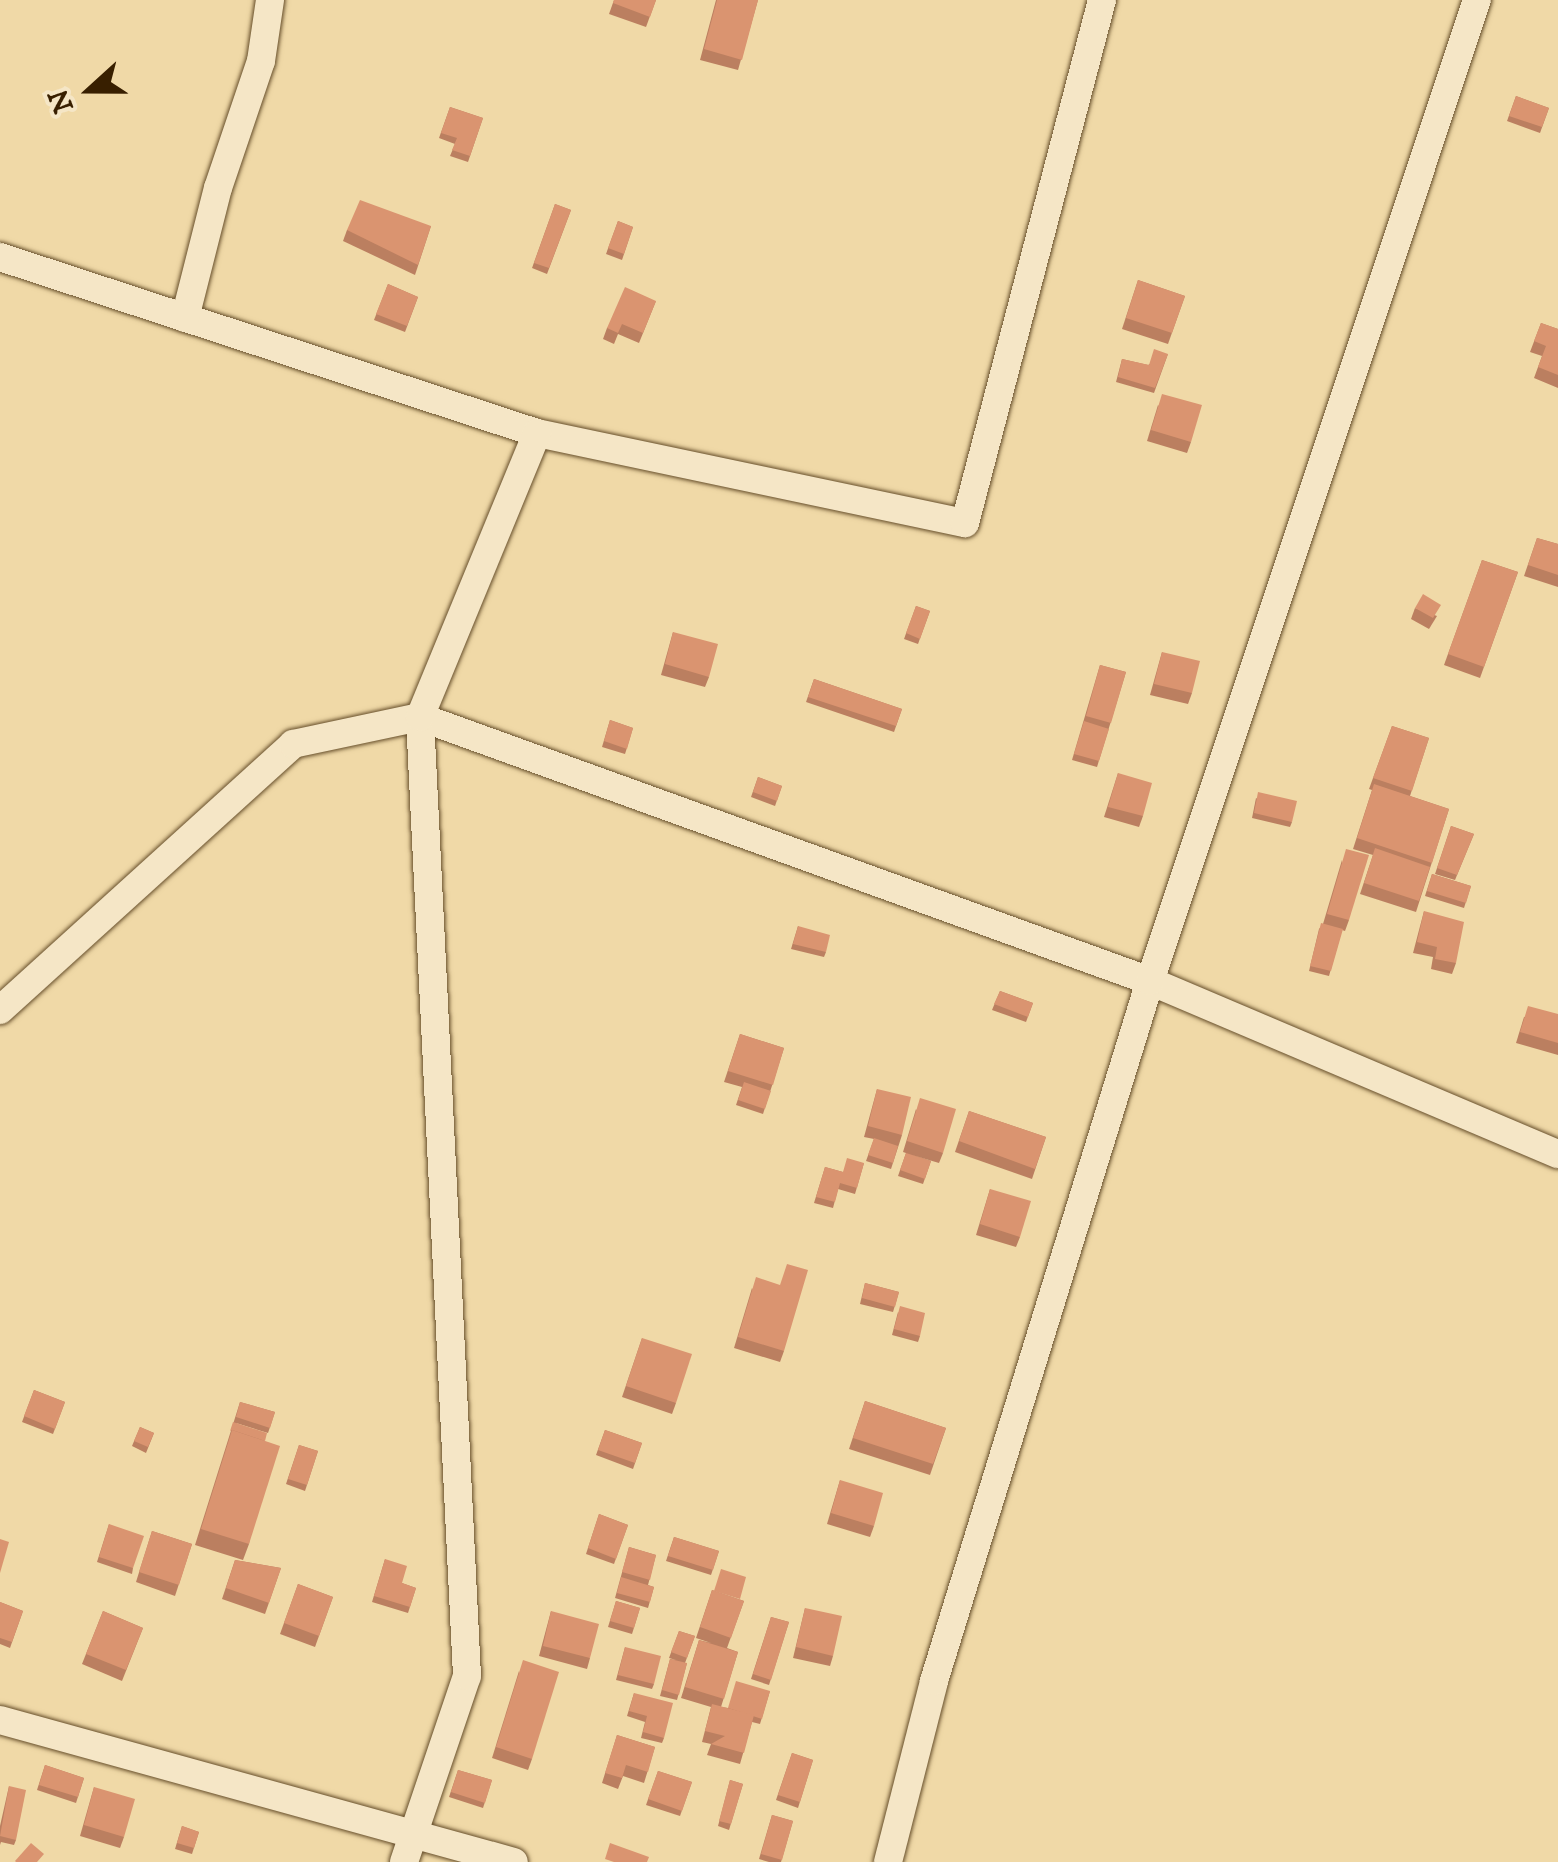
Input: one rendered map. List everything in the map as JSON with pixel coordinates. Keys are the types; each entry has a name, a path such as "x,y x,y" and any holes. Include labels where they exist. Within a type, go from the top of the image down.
{"street":[{"path":"185,318 218,188 261,61 270,0"},
{"path":"888,1862 934,1681 1150,981 1477,0"},
{"path":"0,257 536,433 965,524 1097,3"},
{"path":"404,1862 467,1676 420,717 536,433"},
{"path":"0,1010 293,744 420,717 1150,981 1558,1154"},
{"path":"0,1720 514,1862"}],"building":[{"path":"656,0 650,17 613,3"},
{"path":"717,0 758,0 742,60 704,49"},
{"path":"1516,96 1549,108 1542,127 1509,116"},
{"path":"450,107 483,118 470,156 452,150 457,138 441,133"},
{"path":"360,200 431,226 418,265 347,230"},
{"path":"555,204 571,210 549,268 534,263"},
{"path":"618,221 633,227 624,254 608,248"},
{"path":"1138,280 1185,296 1172,333 1126,318"},
{"path":"388,284 418,297 407,326 376,314"},
{"path":"625,287 656,301 643,333 622,324 618,333 607,328"},
{"path":"1541,323 1558,329 1558,375 1538,367 1546,346 1534,341"},
{"path":"1154,349 1168,354 1155,388 1118,377 1122,359 1149,365"},
{"path":"1162,394 1202,405 1191,442 1151,430"},
{"path":"1537,538 1558,544 1558,575 1528,565"},
{"path":"1482,560 1518,572 1484,667 1448,654"},
{"path":"1423,594 1441,605 1433,618 1415,608"},
{"path":"916,606 930,611 920,639 906,633"},
{"path":"673,632 718,644 709,677 665,664"},
{"path":"1162,652 1200,661 1192,693 1154,684"},
{"path":"1100,665 1126,672 1111,723 1086,716"},
{"path":"814,679 902,709 896,726 808,697"},
{"path":"610,720 633,728 627,749 604,741"},
{"path":"1084,721 1109,729 1099,761 1074,754"},
{"path":"1392,726 1429,738 1412,791 1373,778"},
{"path":"1118,773 1152,783 1143,816 1108,807"},
{"path":"758,777 782,786 777,801 753,792"},
{"path":"1374,784 1449,809 1432,863 1357,838"},
{"path":"1258,792 1297,801 1292,822 1254,813"},
{"path":"1451,826 1474,834 1457,875 1437,868"},
{"path":"1375,848 1430,867 1419,901 1364,883"},
{"path":"1346,849 1369,855 1349,920 1327,914"},
{"path":"1432,874 1471,886 1466,903 1427,891"},
{"path":"1424,911 1464,922 1456,963 1435,959 1437,947 1417,942"},
{"path":"1321,923 1343,929 1331,971 1310,966"},
{"path":"798,926 830,935 826,952 793,944"},
{"path":"1000,991 1033,1003 1028,1017 994,1004"},
{"path":"1528,1006 1558,1014 1558,1043 1520,1032"},
{"path":"740,1034 784,1048 773,1085 728,1071"},
{"path":"744,1082 771,1091 765,1109 738,1100"},
{"path":"877,1089 911,1097 902,1135 868,1126"},
{"path":"920,1098 956,1109 943,1153 907,1141"},
{"path":"969,1111 1046,1137 1035,1169 959,1141"},
{"path":"874,1138 898,1146 893,1163 868,1155"},
{"path":"906,1153 931,1161 925,1179 900,1170"},
{"path":"847,1158 864,1163 857,1188 840,1183 835,1202 816,1197 825,1167 843,1172"},
{"path":"990,1189 1031,1201 1020,1237 980,1224"},
{"path":"787,1264 808,1270 784,1351 738,1337 756,1277 780,1285"},
{"path":"865,1283 899,1292 895,1307 862,1298"},
{"path":"900,1306 925,1313 920,1336 894,1329"},
{"path":"642,1338 692,1354 676,1403 626,1386"},
{"path":"34,1390 65,1402 55,1429 24,1416"},
{"path":"865,1401 946,1428 933,1464 853,1438"},
{"path":"240,1402 275,1412 270,1428 236,1417"},
{"path":"233,1422 267,1433 265,1441 230,1431"},
{"path":"140,1427 154,1433 148,1447 134,1441"},
{"path":"232,1430 280,1446 249,1544 201,1529"},
{"path":"605,1430 642,1443 635,1463 598,1450"},
{"path":"299,1445 318,1451 307,1485 288,1479"},
{"path":"840,1480 883,1493 874,1526 831,1513"},
{"path":"599,1514 628,1525 616,1559 588,1548"},
{"path":"109,1524 144,1536 133,1568 99,1557"},
{"path":"152,1531 192,1544 179,1585 139,1572"},
{"path":"674,1537 719,1551 713,1570 668,1556"},
{"path":"0,1539 9,1542 0,1573"},
{"path":"629,1547 656,1555 650,1580 622,1572"},
{"path":"385,1559 407,1566 402,1583 416,1588 410,1607 374,1596"},
{"path":"235,1560 281,1568 269,1603 226,1588"},
{"path":"721,1569 746,1577 740,1599 714,1591"},
{"path":"621,1577 654,1587 650,1602 617,1593"},
{"path":"298,1584 333,1597 319,1636 284,1623"},
{"path":"712,1590 744,1601 731,1638 700,1627"},
{"path":"616,1601 640,1608 634,1628 610,1621"},
{"path":"0,1602 23,1611 12,1642 0,1638"},
{"path":"805,1608 842,1616 833,1656 796,1647"},
{"path":"103,1611 143,1628 126,1670 86,1654"},
{"path":"551,1611 599,1624 590,1658 543,1646"},
{"path":"771,1617 789,1622 771,1680 753,1674"},
{"path":"679,1631 695,1636 687,1658 671,1652"},
{"path":"699,1640 738,1652 724,1699 685,1687"},
{"path":"625,1647 661,1656 654,1684 618,1675"},
{"path":"670,1659 687,1663 679,1695 662,1690"},
{"path":"523,1660 559,1672 532,1759 496,1747"},
{"path":"736,1681 770,1691 762,1719 728,1708"},
{"path":"634,1693 673,1703 664,1738 643,1732 647,1716 629,1711"},
{"path":"712,1704 754,1715 744,1753 711,1744 725,1736 705,1731"},
{"path":"617,1735 655,1747 648,1772 626,1765 622,1778 605,1773"},
{"path":"792,1753 813,1760 800,1802 778,1795"},
{"path":"45,1765 84,1778 78,1797 39,1785"},
{"path":"458,1770 492,1780 485,1803 451,1792"},
{"path":"658,1771 692,1782 682,1811 648,1799"},
{"path":"730,1780 743,1784 731,1824 719,1821"},
{"path":"9,1786 26,1790 16,1840 0,1836"},
{"path":"94,1787 135,1799 124,1837 84,1825"},
{"path":"772,1815 793,1821 782,1860 761,1854"},
{"path":"182,1826 199,1832 194,1848 177,1843"},
{"path":"31,1843 44,1854 37,1862 16,1862 15,1861"},
{"path":"610,1843 649,1857 647,1862 605,1859"}]}
